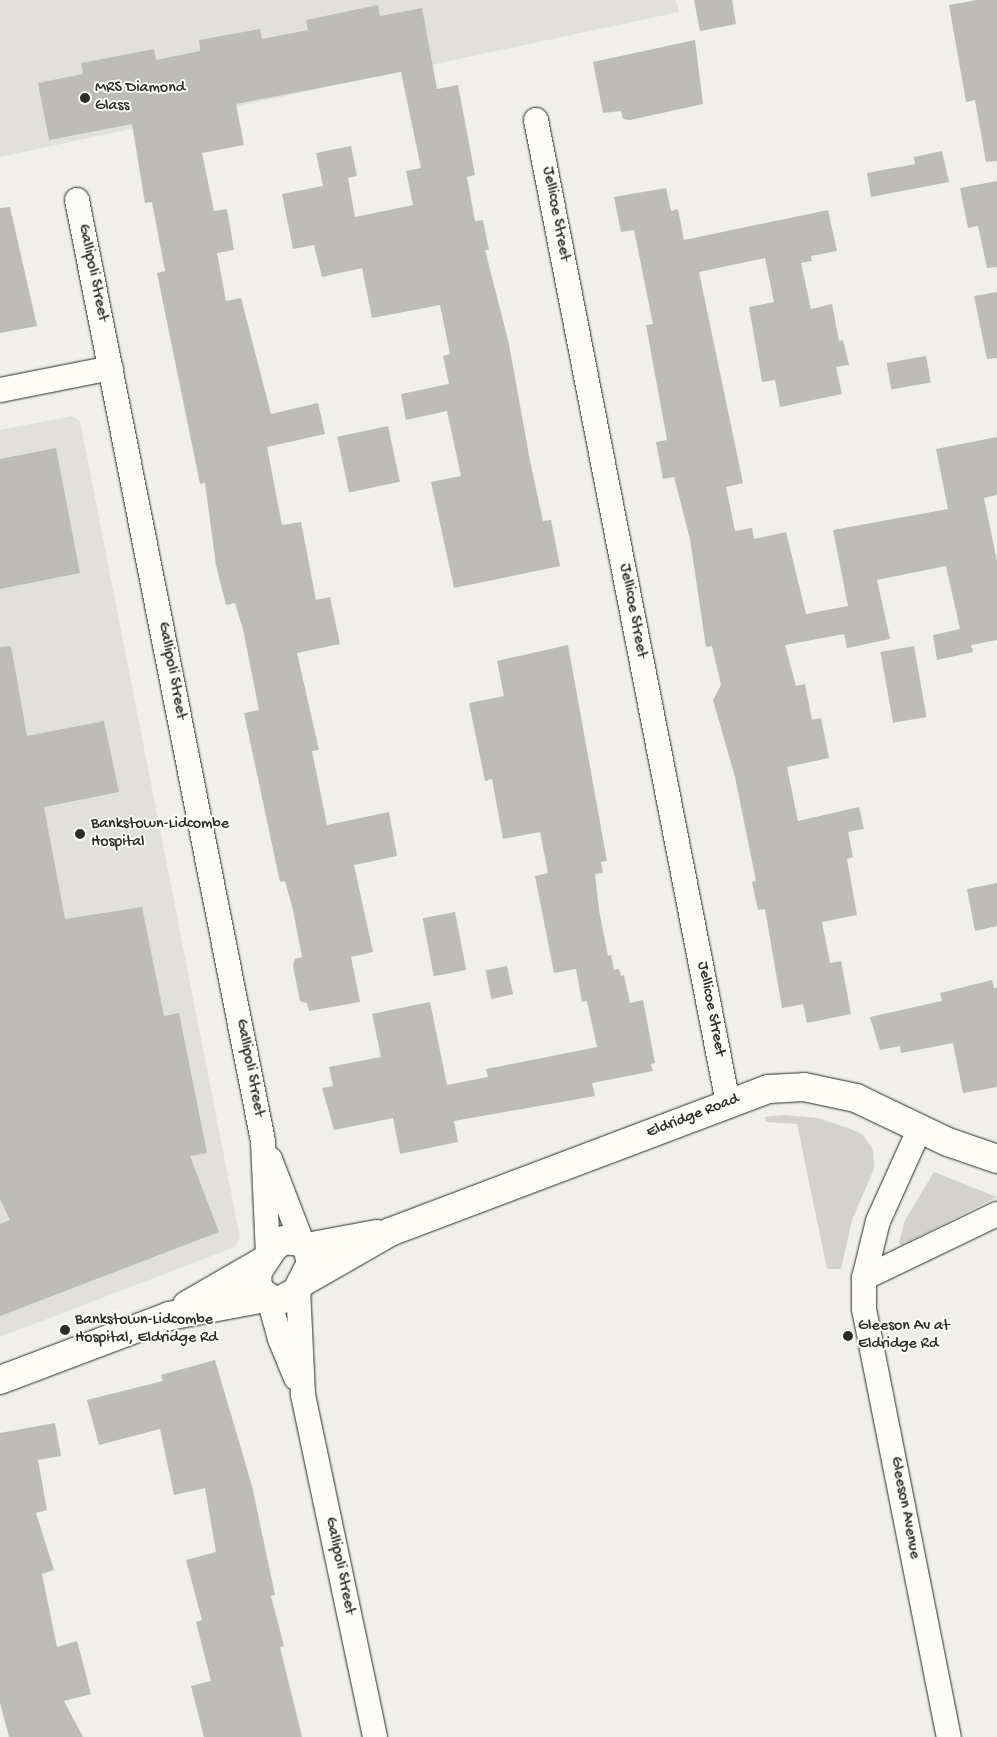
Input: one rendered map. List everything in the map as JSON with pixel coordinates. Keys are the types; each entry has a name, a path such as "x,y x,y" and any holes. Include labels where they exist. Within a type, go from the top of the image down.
{"street":[{"name":"Jellicoe Street","path":"536,120 728,1103"},
{"name":"Gallipoli Street","path":"77,200 112,368 263,1142 266,1257"},
{"path":"0,390 112,368"},
{"name":"Eldridge Road","path":"300,1286 390,1232 728,1103 787,1087 821,1089 856,1098 920,1128 997,1159"},
{"name":"Gleeson Avenue","path":"920,1128 878,1221 864,1278 864,1309 949,1737"},
{"name":"Gallipoli Street","path":"263,1142 305,1246"},
{"path":"864,1278 997,1214"},
{"name":"Eldridge Road","path":"305,1246 390,1232"},
{"path":"0,1380 169,1316 266,1257 284,1240 305,1246 312,1263 300,1286 283,1301 267,1299 169,1316"},
{"path":"266,1257 256,1282 267,1299"},
{"name":"Gallipoli Street","path":"300,1286 304,1396 375,1737"},
{"name":"Gallipoli Street","path":"267,1299 280,1339 304,1396"}],"shaded area":[{"path":"0,0 676,0 679,12 0,157"},
{"name":"Bankstown-Lidcombe Hospital","path":"72,416 80,421 240,1238 235,1247 0,1337 0,430"},
{"path":"782,1115 818,1118 851,1129 863,1135 873,1150 874,1169 852,1220 841,1269 827,1269 797,1124 766,1122 765,1117"},
{"path":"934,1172 997,1197 902,1245 899,1243 905,1220"}],"building":[{"path":"694,0 732,0 736,24 700,31"},
{"path":"977,0 997,0 997,161 986,162 975,100 966,102 949,5"},
{"path":"378,5 380,16 422,8 437,89 458,85 475,175 467,177 475,221 483,220 489,250 485,250 509,344 543,521 551,520 560,566 454,588 431,482 461,476 447,411 406,420 401,394 449,384 443,356 450,354 440,305 372,318 362,268 322,277 314,245 293,249 282,194 323,186 316,153 351,146 357,176 348,178 355,217 413,205 406,171 421,168 401,72 236,104 244,145 202,153 214,211 227,209 234,250 217,253 226,301 241,298 271,414 318,403 325,434 267,447 282,525 301,522 316,600 330,597 340,644 297,653 319,750 312,751 327,825 389,812 397,856 354,865 373,952 351,957 360,1002 309,1011 307,1003 300,1001 293,966 295,959 302,957 293,910 285,881 280,882 244,713 259,710 243,629 235,603 226,605 216,565 205,483 200,484 157,273 165,271 152,202 145,203 132,124 49,140 38,83 83,74 81,63 154,49 156,60 200,51 199,40 260,29 262,39 308,30 306,20"},
{"path":"695,40 703,104 630,120 623,119 621,111 603,113 593,62"},
{"path":"942,151 949,182 871,197 867,173 915,164 914,157"},
{"path":"997,181 997,267 987,268 978,226 968,228 960,188"},
{"path":"666,188 671,211 678,209 684,240 828,210 837,251 811,256 812,261 801,263 811,309 832,304 839,341 843,340 849,365 836,367 842,394 780,407 775,380 762,382 749,307 774,302 765,258 699,272 743,483 726,487 735,531 752,528 754,539 786,532 806,614 848,606 833,530 948,509 936,449 997,437 997,495 984,498 997,561 997,640 971,645 973,652 937,660 933,635 960,629 946,566 877,580 890,639 847,648 844,634 785,645 796,686 805,684 812,720 821,718 829,758 787,767 798,821 859,807 864,829 848,832 853,857 847,859 857,915 822,922 830,963 841,961 851,1014 807,1023 803,1004 782,1008 765,909 758,910 752,882 756,881 735,777 713,700 721,685 712,646 706,647 690,539 674,477 663,479 656,442 667,440 646,325 653,324 634,230 621,232 614,197"},
{"path":"10,207 37,326 0,333 0,208"},
{"path":"997,292 997,358 987,359 974,296"},
{"path":"926,356 931,383 891,390 887,363"},
{"path":"388,426 400,482 349,493 337,437"},
{"path":"56,448 80,573 0,589 0,459"},
{"path":"568,645 607,861 601,862 603,873 595,874 599,910 608,956 611,955 614,970 619,969 621,976 624,975 630,1003 643,1000 655,1063 651,1064 653,1071 592,1083 595,1096 454,1121 458,1142 400,1154 393,1118 334,1130 322,1088 333,1086 329,1067 381,1057 372,1014 430,1002 447,1085 488,1077 486,1069 597,1047 587,1001 582,1002 576,969 554,973 535,876 548,873 540,832 503,839 492,779 485,781 469,703 504,696 497,661"},
{"path":"11,646 27,736 104,721 119,792 44,807 65,919 142,907 164,1016 179,1013 207,1153 190,1156 219,1232 0,1316 0,1224 10,1220 0,1199 0,647"},
{"path":"914,646 927,717 893,723 881,652"},
{"path":"997,883 997,926 975,931 967,889"},
{"path":"455,912 466,970 434,976 423,918"},
{"path":"507,966 513,994 492,999 485,971"},
{"path":"992,980 994,988 997,988 997,1087 963,1093 953,1043 901,1053 900,1046 880,1050 870,1017 942,1001 940,993"},
{"path":"215,1360 252,1486 275,1595 271,1596 284,1646 280,1647 302,1737 204,1737 191,1686 211,1681 196,1622 202,1620 186,1560 216,1552 205,1488 174,1495 160,1429 99,1445 87,1400 163,1381 161,1375"},
{"path":"55,1423 61,1456 38,1460 47,1510 36,1513 54,1570 42,1574 57,1647 77,1641 91,1694 64,1701 83,1737 9,1737 0,1703 0,1433"}],"place":[{"name":"MRS Diamond Glass","path":"85,98"},
{"name":"Bankstown-Lidcombe Hospital","path":"80,834"},
{"name":"Bankstown-Lidcombe Hospital, Eldridge Rd","path":"65,1330"},
{"name":"Gleeson Av at Eldridge Rd","path":"848,1336"}]}
